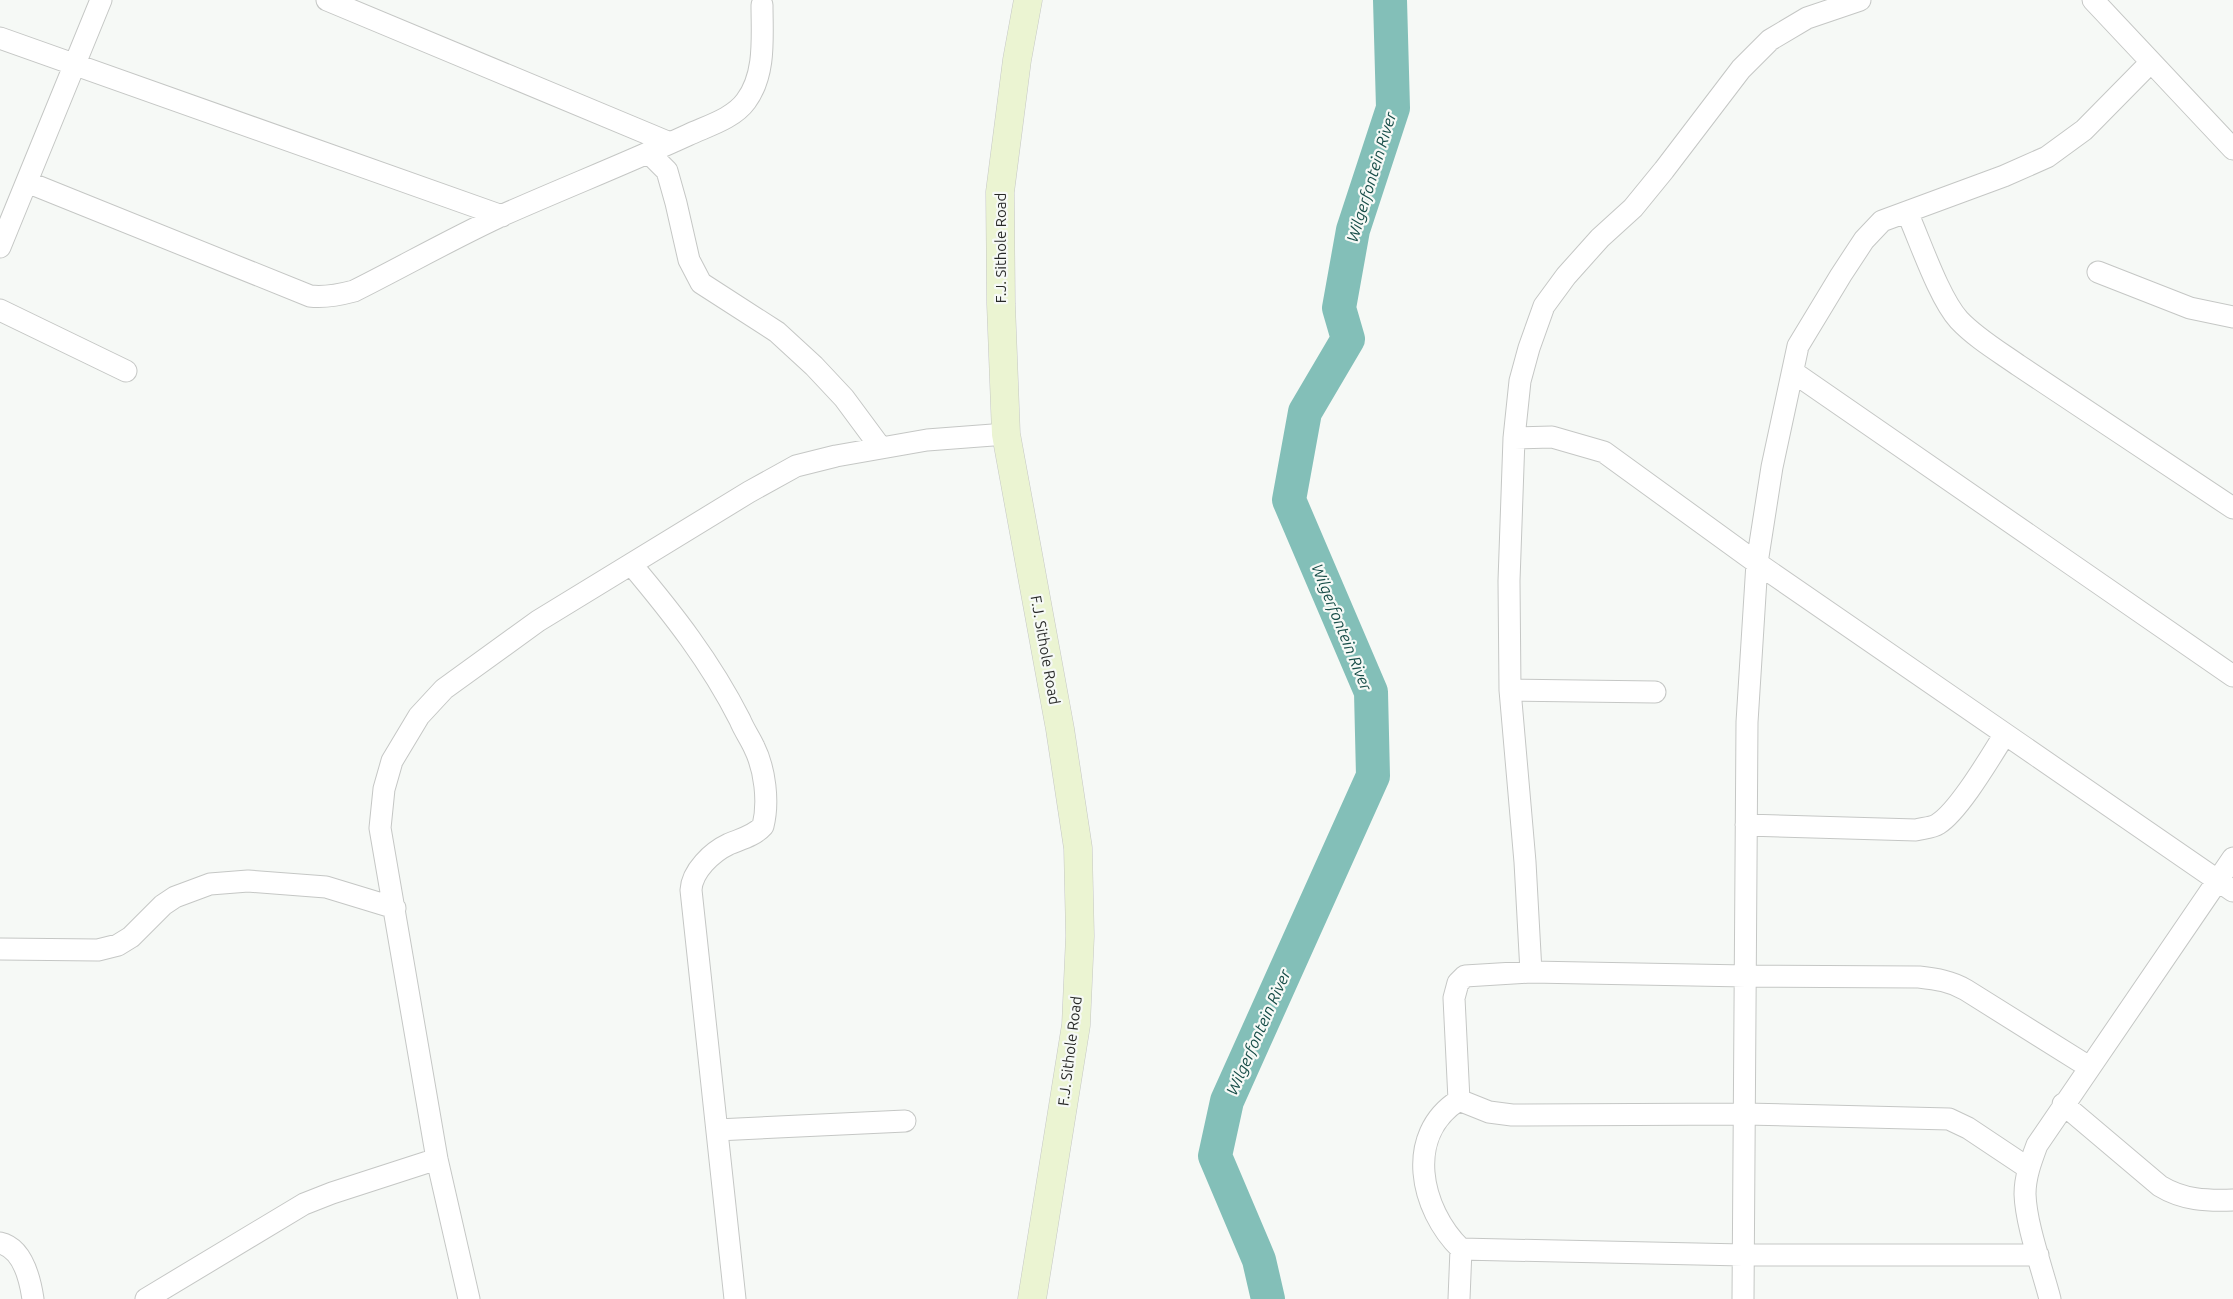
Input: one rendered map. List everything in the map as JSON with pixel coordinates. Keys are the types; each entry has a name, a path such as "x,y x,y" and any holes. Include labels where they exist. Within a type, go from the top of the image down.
{"street":[{"path":"0,247 101,0"},
{"path":"327,0 670,143"},
{"name":"F.J. Sithole Road","path":"1028,0 1016,60 1000,192 1001,304 1006,434 1060,729 1078,848 1080,936 1076,1025 1032,1299"},
{"path":"1531,972 1525,862 1510,690 1509,581 1514,438 1520,381 1529,348 1544,306 1566,276 1600,238 1633,208 1741,69 1770,40 1807,18 1860,0"},
{"path":"2093,0 2233,149"},
{"path":"27,182 310,296 331,297 354,291 502,216 649,153 732,114 745,102 752,91 762,55 760,2"},
{"path":"0,38 502,216"},
{"path":"1743,1299 1746,722 1757,564 1772,467 1798,346 1816,314 1864,240 1882,221 2004,176 2047,157 2084,130 2151,62"},
{"path":"649,153 667,171 689,260 701,283 777,332 814,366 844,398 880,448"},
{"path":"1907,212 1946,302 1959,320 1983,341 2233,508"},
{"path":"2098,272 2190,308 2233,317"},
{"path":"0,310 126,371"},
{"path":"1793,372 2233,676"},
{"path":"469,1299 437,1159 380,828 384,789 392,761 419,716 444,689 538,620 749,492 796,466 836,456 927,440 1006,434"},
{"path":"1514,438 1552,437 1604,452 1757,564 2226,886"},
{"path":"631,564 673,614 709,664 755,749 764,782 765,805 763,826 757,831 717,851 694,876 691,884 736,1299"},
{"path":"1510,690 1655,692"},
{"path":"1746,825 1916,830 1937,826 1957,806 2006,734"},
{"path":"2050,1299 2029,1219 2025,1194 2028,1168 2036,1145 2088,1067 2226,886 2233,858"},
{"path":"0,949 98,950 118,944 131,937 163,905 190,890 210,884 248,880 326,887 395,908"},
{"path":"1459,1100 1453,1011 1458,984 1465,976 1531,972 1919,977 1951,982 2088,1067"},
{"path":"1459,1100 1489,1112 1512,1115 1745,1114 1949,1119 1968,1128 2028,1168"},
{"path":"1459,1100 1447,1107 1437,1118 1426,1143 1423,1159 1424,1174 1433,1212 1444,1230 1461,1249 1459,1299"},
{"path":"2063,1104 2172,1194 2185,1198 2233,1200"},
{"path":"717,1130 905,1121"},
{"path":"146,1299 304,1204 437,1159"},
{"path":"0,1243 6,1245 22,1260 30,1279 33,1299"},
{"path":"1461,1249 1743,1255 2038,1255"}],"waterway":[{"name":"Wilgerfontein River","path":"1268,1299 1259,1260 1215,1156 1227,1101 1373,776 1371,692 1289,500 1305,412 1348,339 1339,308 1353,230 1393,108 1390,0"}]}
